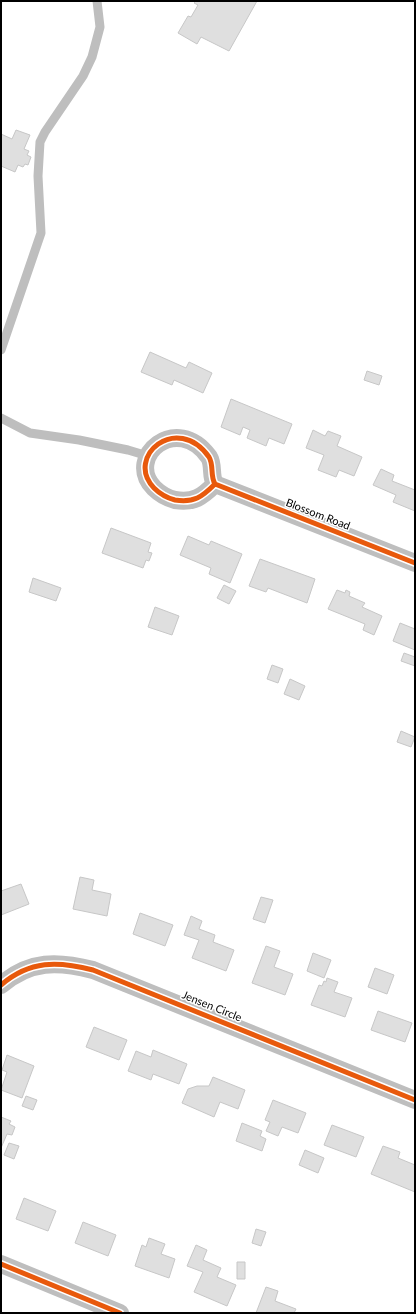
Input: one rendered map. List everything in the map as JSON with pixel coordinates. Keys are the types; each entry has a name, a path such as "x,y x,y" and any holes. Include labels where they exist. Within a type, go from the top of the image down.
{"street":[{"path":"184,438 194,442 210,459 212,480 214,484 206,494 200,498 184,500 168,498 155,490 146,477 148,456 156,445 168,439 184,438"},
{"name":"Blossom Road","path":"214,484 415,563"},
{"name":"Jensen Circle","path":"1,985 12,976 23,970 49,963 64,963 93,970 415,1100"},
{"path":"1,1264 120,1313"}],"lane":[{"path":"1,350 40,233 38,176 40,142 45,132 83,76 92,57 100,27 97,1"},
{"path":"1,418 30,433 79,440 128,450 148,456"}],"building":[{"path":"196,1 257,1 229,51 201,37 197,44 178,33 188,16 191,17 198,5 194,3"},
{"path":"16,130 30,135 24,149 29,151 27,155 31,157 28,165 25,164 23,167 18,165 15,172 1,166 1,134 12,139"},
{"path":"150,352 186,368 189,362 212,373 203,393 174,380 172,385 141,372"},
{"path":"367,371 382,376 379,385 364,380"},
{"path":"231,399 292,424 284,444 269,438 266,446 247,438 250,430 243,427 240,435 221,427"},
{"path":"313,430 325,436 328,431 341,436 337,446 362,457 354,476 339,470 336,477 318,470 324,455 306,448"},
{"path":"381,469 394,475 392,481 415,490 415,511 393,502 396,495 373,485"},
{"path":"111,528 151,543 148,552 152,553 149,561 146,560 143,568 102,553"},
{"path":"188,536 209,545 211,541 242,554 230,583 209,574 211,568 180,555"},
{"path":"260,559 315,579 307,603 268,588 266,592 249,586"},
{"path":"33,578 61,588 56,601 29,592"},
{"path":"224,585 236,591 229,604 217,598"},
{"path":"337,590 345,593 346,590 350,592 349,596 365,603 362,607 382,616 374,635 363,630 365,624 328,609"},
{"path":"155,607 179,616 172,635 148,627"},
{"path":"400,623 415,629 415,650 393,641"},
{"path":"404,653 415,657 415,666 401,661"},
{"path":"272,665 283,669 278,683 267,679"},
{"path":"290,679 305,686 299,700 284,694"},
{"path":"401,731 415,737 411,747 397,742"},
{"path":"80,877 94,880 92,890 111,894 107,916 73,909"},
{"path":"21,884 29,904 1,915 1,891"},
{"path":"261,897 273,900 265,923 253,919"},
{"path":"140,913 173,925 165,946 133,934"},
{"path":"191,916 202,921 199,929 215,935 213,942 234,950 226,971 192,958 199,940 184,935"},
{"path":"266,946 280,951 274,967 293,974 285,995 252,983"},
{"path":"313,953 331,960 324,978 307,971"},
{"path":"375,968 394,975 387,994 368,987"},
{"path":"327,978 338,982 334,992 352,998 345,1017 311,1005 319,985 322,986 324,981 326,982"},
{"path":"378,1011 412,1023 405,1042 371,1030"},
{"path":"94,1027 127,1040 119,1060 86,1047"},
{"path":"153,1050 187,1064 179,1084 153,1074 151,1080 128,1071 136,1051 151,1057"},
{"path":"7,1055 34,1066 22,1098 1,1090 7,1072 2,1070"},
{"path":"213,1077 245,1090 238,1109 220,1102 214,1117 182,1103 188,1089 197,1086 209,1086"},
{"path":"26,1096 37,1100 33,1110 22,1106"},
{"path":"273,1100 306,1113 298,1133 282,1127 278,1136 266,1131 270,1122 265,1120"},
{"path":"1,1117 11,1121 9,1124 15,1127 12,1135 7,1134 1,1148"},
{"path":"242,1123 262,1131 260,1136 266,1139 262,1151 236,1141"},
{"path":"332,1125 364,1137 356,1157 324,1145"},
{"path":"9,1143 19,1146 14,1159 4,1155"},
{"path":"383,1146 400,1152 398,1158 415,1165 415,1192 371,1174"},
{"path":"305,1150 324,1158 318,1173 299,1165"},
{"path":"24,1198 56,1211 48,1231 16,1219"},
{"path":"83,1222 116,1235 108,1256 75,1243"},
{"path":"256,1229 266,1232 261,1246 252,1243"},
{"path":"149,1238 165,1244 161,1254 175,1259 169,1278 135,1266 142,1245 146,1247"},
{"path":"196,1245 207,1250 203,1260 221,1268 217,1277 236,1285 227,1306 194,1292 203,1272 187,1266"},
{"path":"237,1262 245,1262 245,1279 237,1279"},
{"path":"266,1287 278,1291 275,1301 296,1309 294,1313 256,1313"}],"cycle path":[{"path":"215,484 202,496 193,500 175,500 164,496 154,488 146,476 145,464 150,453 158,444 170,439 183,438 196,444 209,457 215,484 415,563"},
{"path":"1,985 23,971 45,965 68,965 93,970 415,1100"},
{"path":"1,1264 120,1313"}]}
